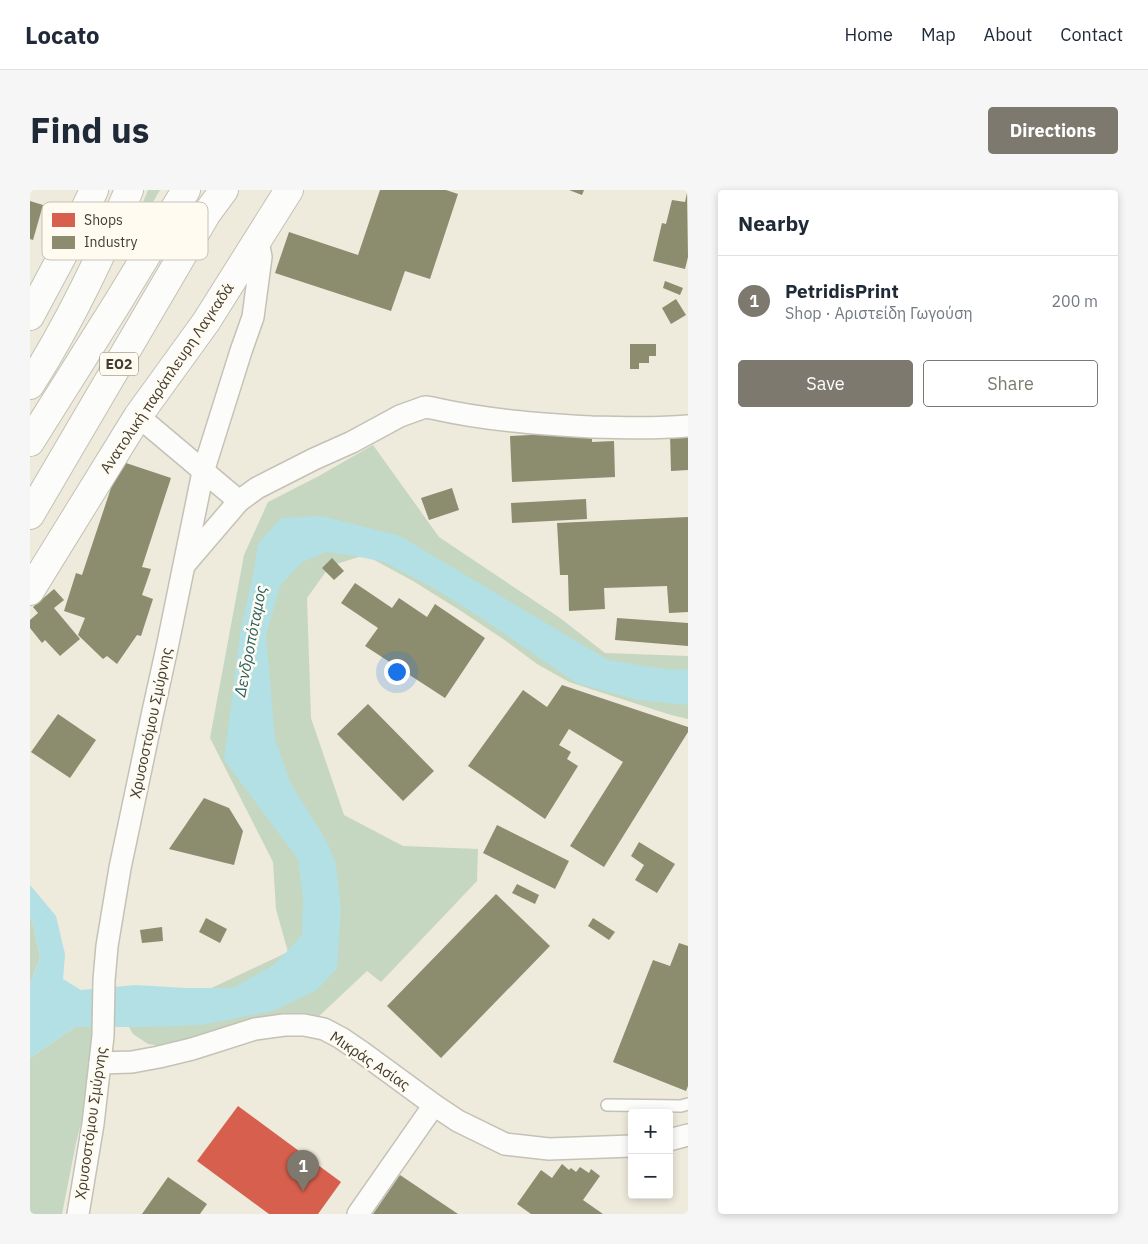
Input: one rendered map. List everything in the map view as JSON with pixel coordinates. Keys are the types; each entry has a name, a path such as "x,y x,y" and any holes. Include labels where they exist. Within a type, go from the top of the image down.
{"main road":[{"path":"88,202 94,190"},
{"path":"124,202 129,190"},
{"name":"ΕΟ2","path":"179,202 186,190"},
{"name":"ΕΟ2","path":"208,212 224,190"},
{"name":"Ανατολική παράπλευρη Λαγκαδά","path":"30,591 138,416 206,322 289,190"},
{"path":"30,316 60,260"},
{"path":"30,385 76,304 97,260"},
{"name":"ΕΟ2","path":"30,442 144,260"},
{"name":"ΕΟ2","path":"30,515 179,260"}],"street":[{"name":"Χρυσοστόμου Σμύρνης","path":"78,1214 93,1124 103,1036 107,946 120,868 203,472 253,317 261,257 258,241"},
{"path":"184,565 239,501 276,478 352,442 400,416 425,407 490,418 551,425 644,429 688,426"},
{"path":"138,416 239,501"},
{"name":"Μικράς Ασίας","path":"100,1062 132,1062 159,1058 192,1050 255,1029 284,1025 304,1025 324,1029 341,1038 458,1121 505,1144 549,1149 628,1146"},
{"path":"358,1214 434,1105"},
{"path":"673,1139 688,1135"}],"lane":[{"path":"607,1106 681,1106 688,1104"}],"green space":[{"path":"148,190 160,190 153,202 143,202"},
{"path":"373,445 439,537 560,618 605,653 688,656 688,719 569,682 537,664 506,641 413,581 365,555 330,566 307,598 311,718 344,815 403,846 478,849 477,881 381,982 367,971 317,1018 162,1046 148,1044 133,1034 129,1027 288,952 276,909 273,862 210,738 244,555 268,502"},
{"path":"30,918 33,923 40,958 30,984"},
{"path":"75,1027 92,1027 89,1073 84,1112 62,1214 30,1214 30,1058"}],"water":[{"name":"Δενδροπόταμος","path":"322,516 400,536 608,660 663,669 688,670 688,705 638,700 576,683 437,590 384,562 326,552 301,563 280,586 266,635 275,739 290,782 327,842 336,864 341,911 337,968 317,990 273,1011 202,1025 75,1027 30,1058 30,984 40,958 33,923 30,918 30,885 56,916 65,954 63,979 81,990 135,985 233,988 275,964 302,935 303,899 298,859 224,760 241,628 258,544 281,518"}],"building: Shops":[{"path":"238,1106 341,1182 318,1214 269,1214 197,1161"}],"building: Industry":[{"path":"380,190 446,190 458,194 430,279 405,271 391,311 275,273 289,232 358,255"},
{"path":"569,190 584,190 582,195"},
{"path":"687,193 688,257 685,269 653,261 662,223 666,224 672,200 685,202"},
{"path":"30,201 42,205 42,208 33,240 30,239"},
{"path":"665,281 683,288 680,295 663,288"},
{"path":"676,299 686,315 671,324 662,308"},
{"path":"630,344 656,344 656,356 649,356 649,363 639,363 639,369 630,369"},
{"path":"592,432 592,442 614,441 615,477 512,482 510,436"},
{"path":"688,433 688,470 671,471 670,434"},
{"path":"120,461 171,478 142,567 151,569 142,595 153,599 141,636 137,635 117,664 107,656 103,659 78,635 85,618 64,611 76,573 82,575"},
{"path":"452,488 459,510 429,520 421,498"},
{"path":"586,499 587,519 512,523 511,503"},
{"path":"688,517 688,612 669,613 667,586 604,588 605,609 569,611 568,575 560,575 557,523"},
{"path":"332,558 344,571 334,580 322,568"},
{"path":"355,583 392,608 399,598 427,617 435,604 485,638 445,698 365,646 378,628 341,603"},
{"path":"54,589 64,600 54,608 80,639 60,656 45,640 42,643 30,628 30,620 38,613 33,607"},
{"path":"617,618 688,623 688,646 615,640"},
{"path":"562,685 688,727 688,732 604,867 570,846 623,762 569,729 559,745 571,752 567,759 578,766 545,819 468,766 523,690 547,707"},
{"path":"368,704 434,771 403,801 337,734"},
{"path":"58,714 96,740 70,778 31,752"},
{"path":"204,798 229,808 243,831 234,865 169,849"},
{"path":"497,825 569,861 555,889 483,853"},
{"path":"639,842 675,864 657,893 635,880 644,865 631,856"},
{"path":"517,884 539,895 535,904 512,893"},
{"path":"496,894 550,946 441,1058 387,1006"},
{"path":"206,918 227,929 220,943 199,932"},
{"path":"593,918 615,932 609,940 588,926"},
{"path":"162,927 163,941 142,943 140,930"},
{"path":"679,943 688,946 688,1086 686,1091 613,1062 653,960 670,966"},
{"path":"562,1164 569,1170 571,1168 576,1172 580,1167 589,1173 591,1169 600,1176 583,1200 603,1214 531,1214 517,1204 541,1170 552,1178"},
{"path":"400,1175 458,1214 373,1214"},
{"path":"168,1177 207,1204 200,1214 142,1214"}],"place":[{"name":"PetridisPrint","path":"303,1191"}]}
